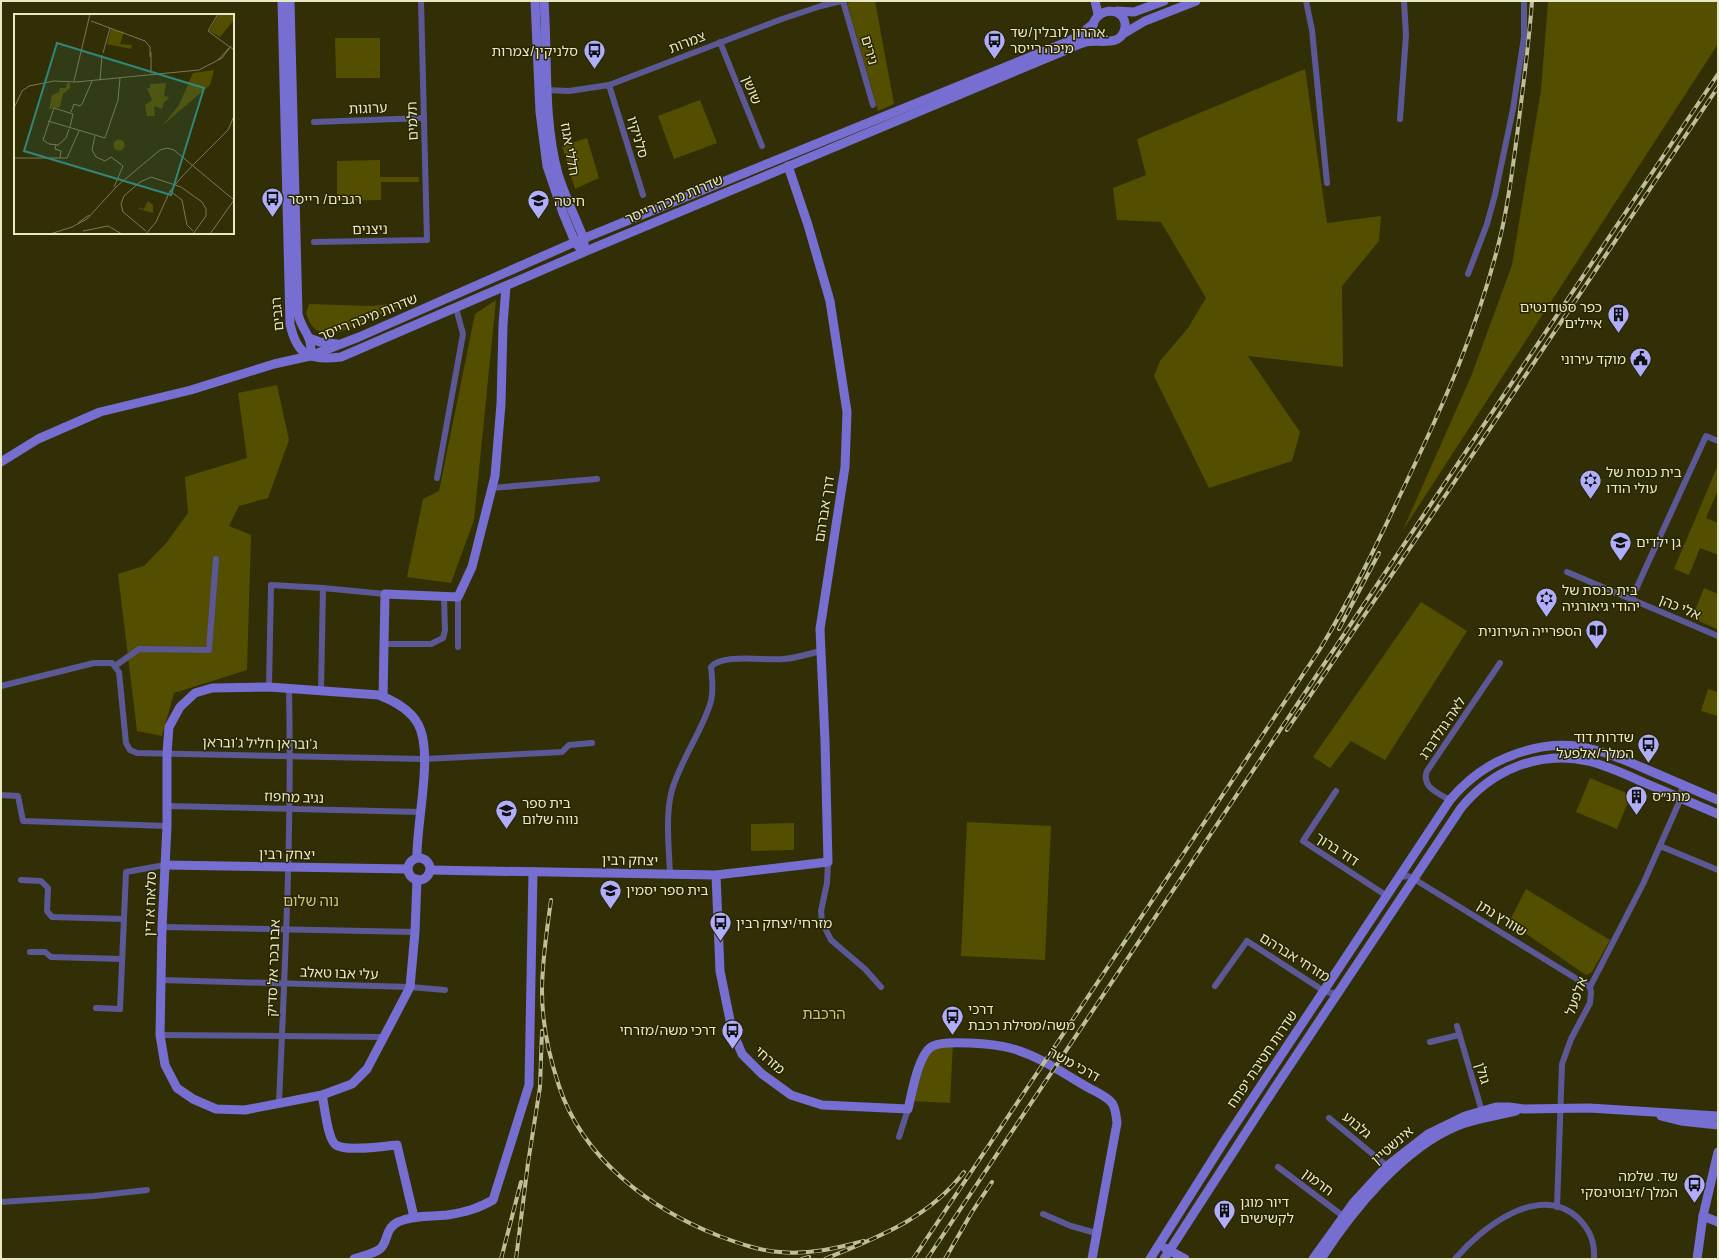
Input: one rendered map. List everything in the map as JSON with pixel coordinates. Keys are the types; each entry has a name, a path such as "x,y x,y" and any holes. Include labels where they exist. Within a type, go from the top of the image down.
{"street":[{"name":"רגבים","path":"282,1 290,324 293,339 296,344 310,356"},
{"name":"רגבים","path":"290,1 298,314 303,328 312,345 310,356"},
{"name":"תלמים","path":"421,1 427,240"},
{"name":"חללי אגוז","path":"535,1 544,90 558,173 571,210 584,239 584,252"},
{"name":"חללי אגוז","path":"544,1 544,90 542,133 547,166 554,189 575,242 584,252"},
{"name":"צמרות","path":"544,90 569,91 609,85 720,42 821,6 842,1"},
{"name":"נירים","path":"842,1 873,105"},
{"path":"1095,1 1098,14"},
{"path":"1164,1 1134,12 1111,8 1106,10 1098,14 1093,24 1095,32 1097,36 1105,41 1115,40 1145,21 1196,1"},
{"path":"1306,1 1312,30 1327,183"},
{"path":"1400,119 1406,35 1404,1"},
{"path":"1468,274 1487,224 1495,195 1513,109 1524,38 1524,1"},
{"path":"1111,8 1124,19 1125,24 1123,34"},
{"name":"שדרות מיכה רייסר","path":"310,356 359,337 575,242 1062,44 1077,37 1093,24"},
{"name":"שדרות מיכה רייסר","path":"310,356 324,359 341,357 584,252 1066,50 1086,42 1105,41"},
{"name":"שושן","path":"720,42 762,146"},
{"name":"סלניקיו","path":"609,85 643,195"},
{"name":"ערוגות","path":"314,122 424,118"},
{"name":"דרך אברהם","path":"788,166 808,225 830,301 847,412 844,467 820,629 828,862"},
{"name":"ניצנים","path":"314,242 427,240"},
{"path":"458,648 458,598 472,567 495,476 501,404 503,325 506,286"},
{"path":"437,478 462,334 456,308"},
{"path":"309,338 324,343 339,345"},
{"path":"1,462 38,438 100,412 191,390 274,364 310,356"},
{"path":"1631,600 1706,436 1718,441"},
{"path":"492,488 597,479"},
{"path":"1,686 94,663 112,663 115,666 139,649 209,650 216,559"},
{"name":"אלי כהן","path":"1566,572 1718,636"},
{"path":"269,687 271,585 458,598"},
{"path":"321,690 323,588"},
{"path":"383,697 385,594"},
{"path":"384,644 431,644 443,638 445,630 444,597"},
{"path":"670,875 669,806 676,775 711,700 713,684 711,668 714,664 737,658 784,659 821,651"},
{"name":"לאה גולדברג","path":"1450,800 1426,784 1424,778 1427,771 1500,663"},
{"name":"ג'ובראן חליל ג'ובראן","path":"115,666 119,672 126,743 130,750 137,754 167,753 424,759 562,752 569,745 592,743"},
{"name":"סלאח א דין","path":"417,858 424,759 423,741 418,724 408,710 383,697 363,693 269,687 212,688 195,693 180,707 169,727 167,753 167,826 162,927 160,1035 165,1065 177,1088 193,1099 216,1109 246,1110 322,1095 352,1084 368,1069 410,987 415,932 417,879"},
{"name":"אבו בכר אל סדיק","path":"279,1103 285,984 290,809 291,756 289,689"},
{"name":"שדרות חטיבת יפתח","path":"1150,1259 1225,1140 1450,800 1464,784 1475,775 1500,760 1530,749 1555,744 1582,746 1601,751 1718,800"},
{"name":"שדרות חטיבת יפתח","path":"1165,1259 1274,1089 1340,992 1461,808 1470,797 1495,777 1508,769 1557,758 1589,761 1718,814"},
{"name":"אלפעל","path":"1557,1207 1562,1064 1571,1039 1590,1003 1590,987 1643,884 1681,798 1682,784"},
{"name":"דוד ברוך","path":"1336,791 1303,841 1387,896"},
{"path":"1,795 18,796 23,821 167,826"},
{"name":"נגיב מחפוז","path":"167,806 420,812"},
{"path":"1660,846 1718,870"},
{"path":"417,858 426,861 430,870 425,877 417,879 410,875 408,870 410,862 417,858"},
{"path":"828,862 827,883 821,911 822,922 831,940 865,969 881,987"},
{"name":"יצחק רבין","path":"430,870 716,875 828,862"},
{"path":"96,1008 120,1009 126,872 165,865"},
{"name":"יצחק רבין","path":"165,865 408,870"},
{"path":"354,1259 379,1250 388,1231 398,1223 414,1217 447,1215 474,1210 494,1200 529,1085 533,872"},
{"name":"מזרחי","path":"716,875 720,971 732,1030 742,1054 762,1074 791,1095 822,1105 908,1109"},
{"name":"שוורץ נתן","path":"1400,877 1408,876 1414,879 1590,987"},
{"path":"21,880 41,881 48,888 47,911 52,917 124,919"},
{"path":"162,927 286,928 415,932"},
{"name":"מזרחי אברהם","path":"1215,986 1246,941 1324,991 1331,993 1340,992"},
{"path":"30,952 45,952 51,957 122,959"},
{"name":"עלי אבו טאלב","path":"161,980 410,987 445,990"},
{"name":"גולן","path":"1456,1026 1483,1114"},
{"path":"160,1035 385,1037"},
{"path":"1430,1042 1459,1035"},
{"name":"דרכי משה","path":"908,1109 923,1057 931,1047 942,1042 982,1044 1015,1049 1044,1062 1106,1098 1115,1108 1117,1124 1092,1259"},
{"path":"322,1095 330,1136 335,1145 344,1148 397,1145 414,1217"},
{"name":"אינשטיין","path":"1321,1259 1346,1224 1393,1170 1407,1157 1441,1134 1496,1107 1524,1109 1561,1108 1629,1110 1718,1116"},
{"path":"899,1137 908,1109"},
{"name":"אינשטיין","path":"1649,1112 1681,1121 1718,1125"},
{"name":"אינשטיין","path":"1313,1259 1343,1216 1387,1166 1428,1134 1451,1121 1483,1114"},
{"name":"גלבוע","path":"1330,1118 1387,1166"},
{"path":"1697,1259 1704,1216 1718,1152"},
{"name":"חרמון","path":"1278,1167 1343,1216"},
{"path":"1713,1178 1718,1168"},
{"path":"1,1202 94,1196 147,1190"},
{"path":"1455,1259 1497,1221 1511,1213 1528,1208 1545,1206 1557,1207 1575,1216 1587,1228 1594,1242 1594,1259"},
{"path":"1043,1214 1071,1226 1096,1234"},
{"path":"1704,1216 1718,1222"},
{"path":"1157,1247 1170,1250 1185,1259"}],"shaded area":[{"path":"857,1 875,1 894,104 878,111 847,3"},
{"path":"1548,1 1718,1 1718,44 1403,530 1472,374 1512,265 1541,90"},
{"path":"335,38 380,38 380,78 336,78"},
{"path":"1305,69 1327,223 1381,216 1379,241 1342,286 1343,367 1248,356 1300,432 1292,461 1209,488 1154,376 1160,361 1188,328 1206,298 1161,222 1117,220 1113,188 1146,175 1137,139"},
{"path":"700,100 717,143 674,159 658,116"},
{"path":"587,138 599,178 575,189 562,146"},
{"path":"380,160 380,177 419,177 419,182 381,182 381,200 337,201 337,161"},
{"path":"496,300 474,520 451,583 407,577 423,499 439,491 475,314"},
{"path":"409,302 340,332 333,333 318,331 311,324 306,313 309,304 371,306"},
{"path":"277,385 289,440 268,498 239,506 229,526 251,535 247,670 174,693 162,736 137,731 118,574 144,566 167,542 188,513 185,477 247,458 238,393"},
{"path":"1718,465 1718,490 1706,518 1718,523 1718,555 1700,548 1689,575 1674,569"},
{"path":"1704,588 1718,594 1717,629 1692,618"},
{"path":"1421,602 1467,631 1385,760 1351,741 1330,768 1313,757"},
{"path":"1708,689 1718,692 1718,716 1701,711"},
{"path":"1590,778 1631,795 1617,829 1576,812"},
{"path":"967,822 1051,826 1045,960 961,956"},
{"path":"794,823 794,850 751,851 751,824"},
{"path":"1526,889 1610,940 1592,972 1587,975 1583,973 1509,922"},
{"path":"953,1043 950,1103 910,1101 927,1051"}],"railway":[{"path":"913,1259 1320,649 1353,590 1373,550 1418,458 1445,397 1470,335 1491,271 1506,211 1526,65 1532,1"},
{"path":"927,1259 1718,74"},
{"path":"1287,730 1718,87"},
{"path":"1339,629 1379,553"},
{"path":"551,900 542,980 543,1015 547,1039 559,1086 570,1112 584,1136 602,1158 622,1178 644,1196 668,1211 693,1225 741,1244 772,1251 802,1253 864,1241"},
{"path":"516,1259 528,1163 540,1087 542,1031"},
{"path":"825,1259 864,1243 901,1225 935,1202 964,1172"},
{"path":"501,1259 521,1182"},
{"path":"945,1259 972,1212 992,1182"},
{"path":"802,1259 809,1257"}],"place":[{"name":"אהרון לובלין/שד. מיכה רייסר","path":"994,60"},
{"name":"סלניקין/צמרות","path":"594,70"},
{"name":"רגבים/ רייסר","path":"273,218"},
{"name":"חיטה","path":"538,220"},
{"name":"כפר סטודנטים איילים","path":"1618,334"},
{"name":"מוקד עירוני","path":"1641,378"},
{"name":"בית כנסת של עולי הודו","path":"1591,500"},
{"name":"גן ילדים","path":"1621,562"},
{"name":"בית כנסת של יהודי גיאורגיה","path":"1546,618"},
{"name":"הספרייה העירונית","path":"1597,650"},
{"name":"שדרות דוד המלך/אלפעל","path":"1649,764"},
{"name":"מתנ״ס","path":"1637,816"},
{"name":"בית ספר נווה שלום","path":"506,830"},
{"name":"בית ספר יסמין","path":"611,910"},
{"name":"מזרחי/יצחק רבין","path":"720,942"},
{"name":"דרכי משה/מסילת רכבת","path":"952,1036"},
{"name":"דרכי משה/מזרחי","path":"732,1050"},
{"name":"שד. שלמה המלך/ז׳בוטינסקי","path":"1694,1204"},
{"name":"דיור מוגן לקשישים","path":"1225,1230"}],"district":[{"name":"נוה שלום","path":"311,901"},
{"name":"הרכבת","path":"824,1014"}]}
